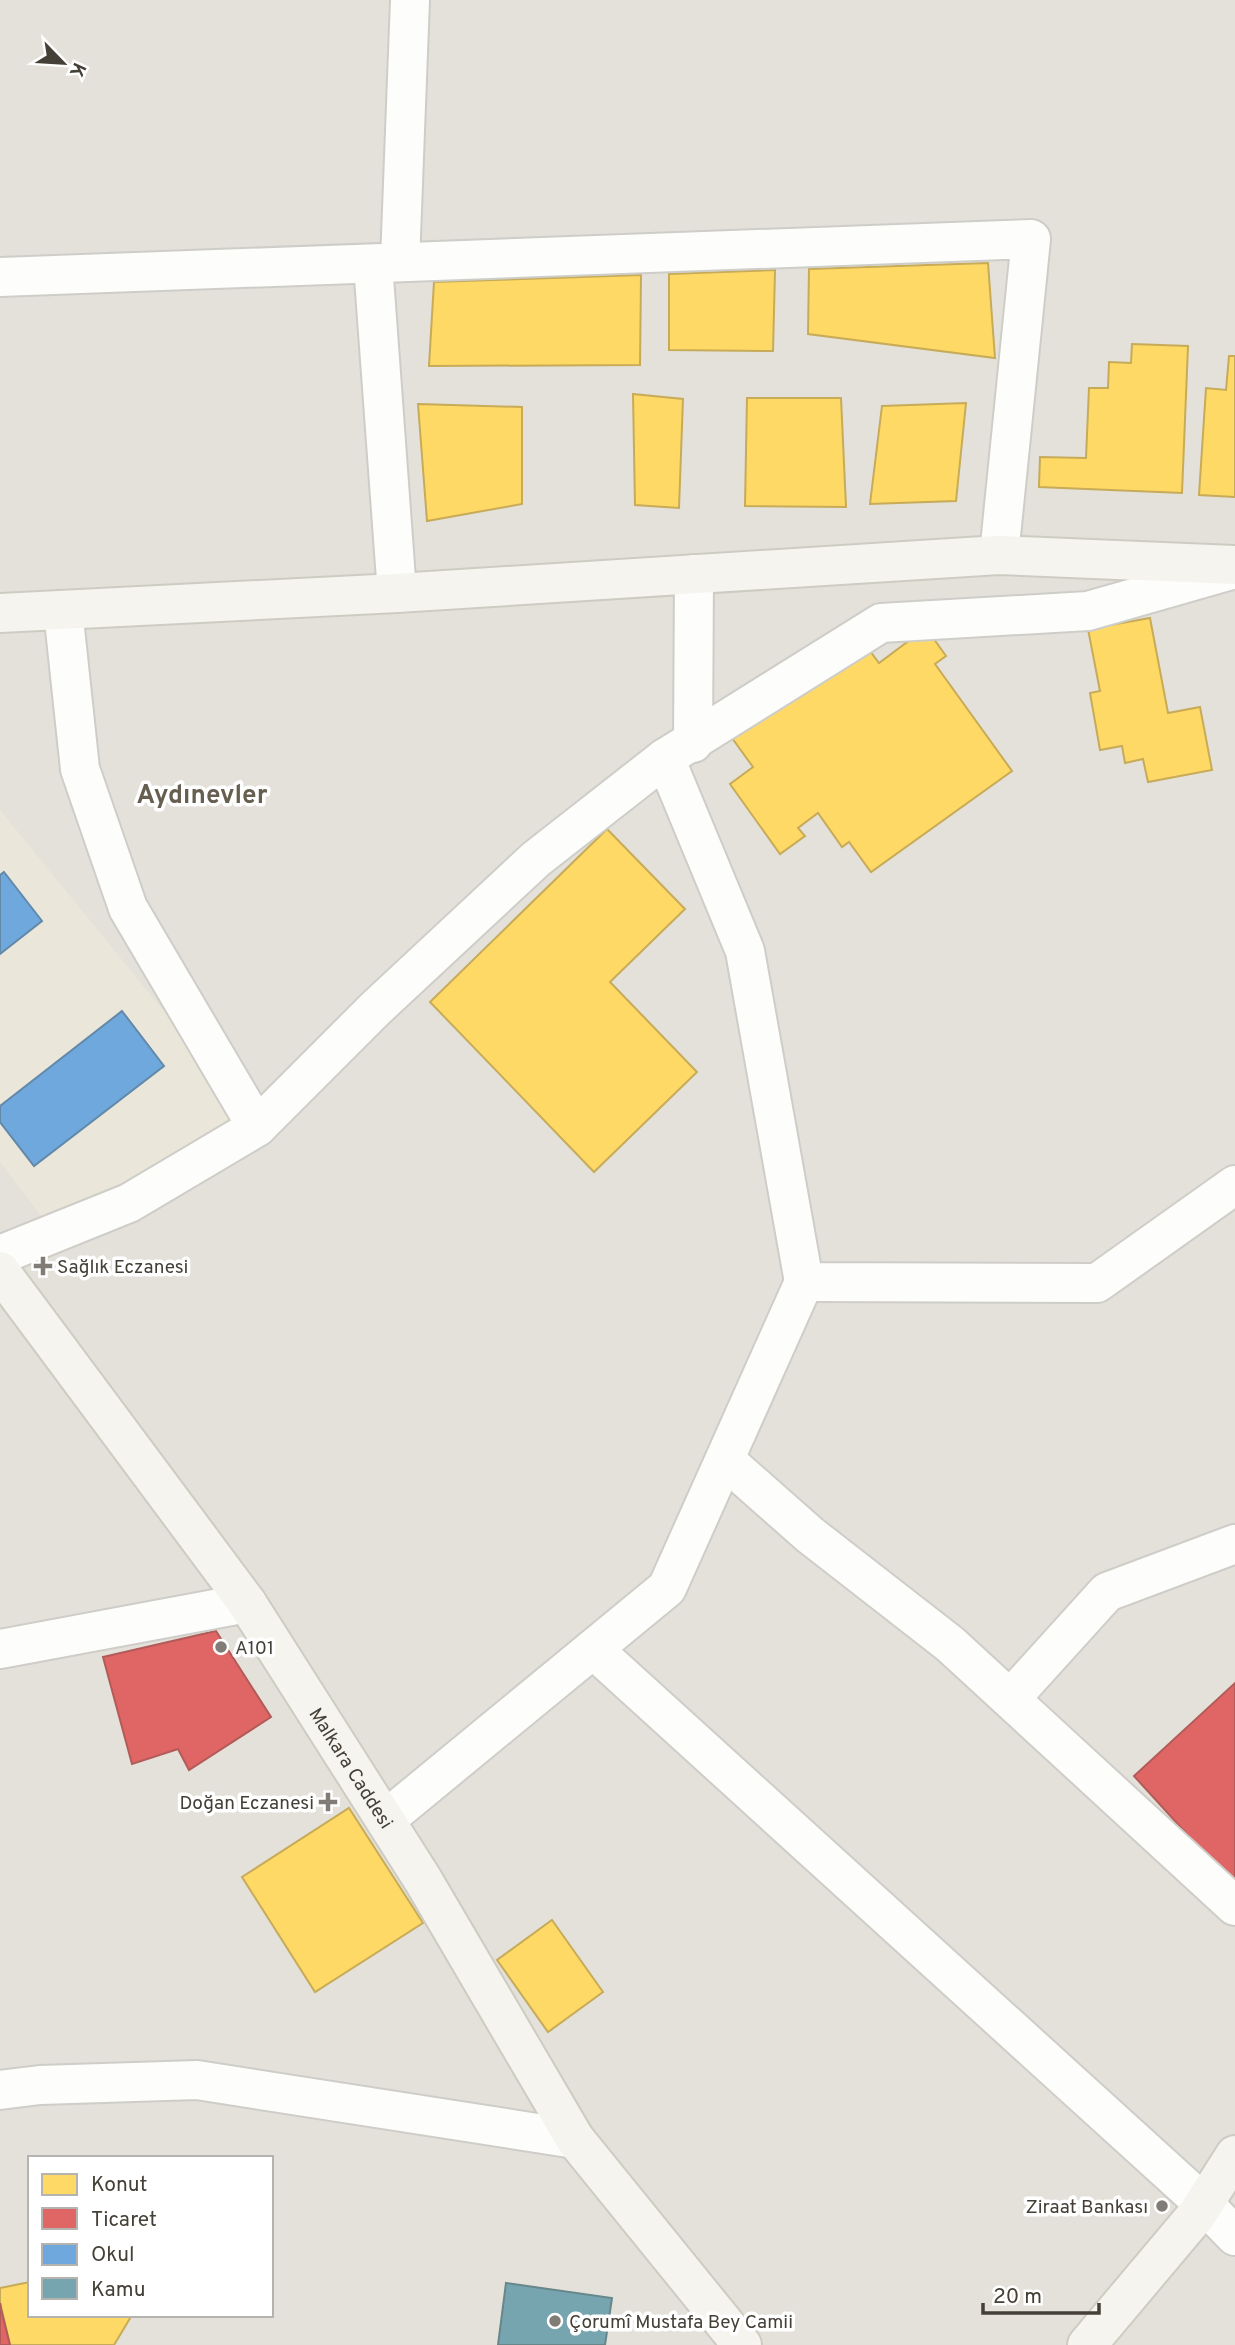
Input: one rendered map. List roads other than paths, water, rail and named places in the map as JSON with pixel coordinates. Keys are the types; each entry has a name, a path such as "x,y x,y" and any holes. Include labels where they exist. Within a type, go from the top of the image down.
{"main road":[{"path":"0,613 397,593 999,555 1235,567"},
{"name":"Malkara Caddesi","path":"0,1271 247,1602 385,1820 575,2139 742,2345"},
{"path":"1087,2345 1204,2204 1235,2155"}],"street":[{"path":"397,593 386,263 410,0"},
{"path":"0,277 1031,239 999,555"},
{"path":"0,1255 129,1203 257,1126 375,1009 536,859 679,750 881,623 1088,611 1235,567"},
{"path":"385,1820 667,1588 804,1282 745,951 679,750 694,574"},
{"path":"63,610 80,769 128,908 257,1126"},
{"path":"804,1282 1097,1283 1235,1185"},
{"path":"725,1460 810,1535 950,1644 1235,1906"},
{"path":"1011,1698 1107,1592 1235,1544"},
{"path":"0,1648 247,1602"},
{"path":"593,1649 1204,2204 1235,2236"},
{"path":"0,2090 40,2085 197,2080 575,2139"}],"place":[{"name":"Sağlık Eczanesi","path":"43,1266"},
{"name":"A101","path":"221,1647"},
{"name":"Doğan Eczanesi","path":"328,1802"},
{"name":"Ziraat Bankası","path":"1162,2206"},
{"name":"Çorumî Mustafa Bey Camii","path":"555,2321"}],"district":[{"name":"Aydınevler","path":"202,794"}]}
